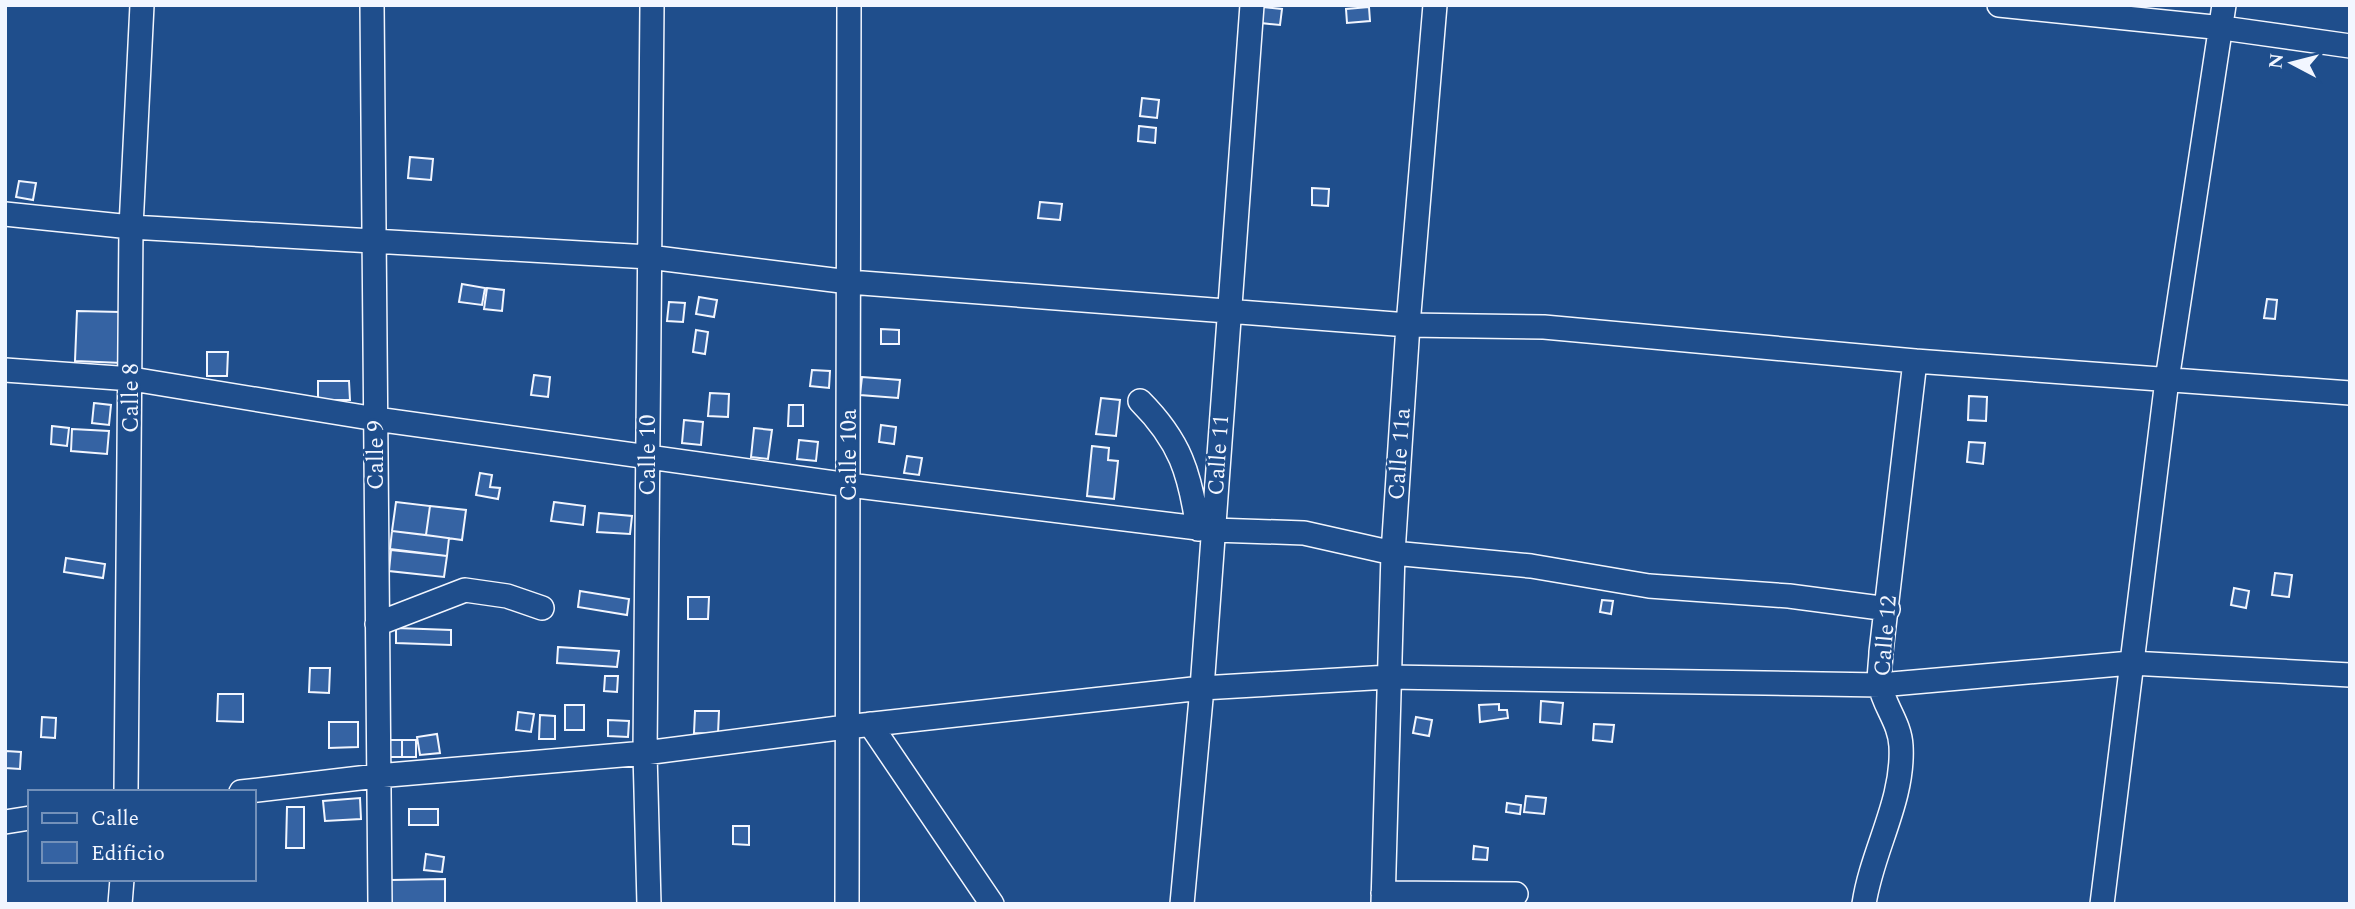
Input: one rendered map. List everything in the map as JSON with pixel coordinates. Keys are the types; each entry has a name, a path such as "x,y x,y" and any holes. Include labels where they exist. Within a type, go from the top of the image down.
{"street":[{"name":"Calle 8","path":"126,790 132,379 131,227 142,5"},
{"name":"Calle 9","path":"372,5 380,904"},
{"name":"Calle 10","path":"649,904 645,753 652,5"},
{"name":"Calle 10a","path":"847,904 849,5"},
{"name":"Calle 11","path":"1182,904 1202,688 1206,529 1230,309 1252,5"},
{"name":"Calle 11a","path":"1383,899 1393,553 1408,325 1435,5"},
{"path":"1999,5 2224,16 2350,46"},
{"path":"2102,904 2167,380 2224,16"},
{"path":"5,214 131,227 649,257 849,282 1230,309 1408,325 1544,327 1915,360 2350,393"},
{"name":"Calle 12","path":"1864,904 1869,872 1899,784 1901,746 1898,727 1880,685 1881,652 1915,360"},
{"path":"5,370 132,379 376,419 849,485 1206,529 1304,533 1393,553 1531,566 1649,586 1789,596 1888,609"},
{"path":"1140,401 1164,425 1175,444 1206,529"},
{"path":"377,624 465,590 484,590 542,608"},
{"path":"256,790 377,776 645,753 870,724 1202,688 1388,677 1880,685 2131,663 2350,675"},
{"path":"870,724 992,904"},
{"path":"5,821 28,818"},
{"path":"120,904 122,881"},
{"path":"1383,899 1516,894"}],"building":[{"path":"1263,7 1282,9 1280,25 1261,23"},
{"path":"1369,7 1370,21 1347,23 1346,9"},
{"path":"1142,98 1159,100 1157,118 1140,116"},
{"path":"1139,126 1156,128 1155,143 1138,141"},
{"path":"410,157 433,159 431,180 408,178"},
{"path":"19,181 36,183 33,200 16,197"},
{"path":"1312,188 1329,189 1328,206 1312,205"},
{"path":"1040,202 1062,204 1060,220 1038,218"},
{"path":"462,284 485,288 482,305 459,302"},
{"path":"487,288 504,290 502,311 484,309"},
{"path":"699,297 717,300 714,317 696,314"},
{"path":"2267,299 2277,300 2275,319 2264,318"},
{"path":"669,302 685,303 683,322 667,321"},
{"path":"77,311 120,312 122,363 75,361"},
{"path":"881,329 899,330 899,344 881,344"},
{"path":"696,330 708,332 705,354 693,352"},
{"path":"207,352 228,352 227,376 207,376"},
{"path":"812,370 830,371 829,388 810,386"},
{"path":"534,375 550,377 548,397 531,395"},
{"path":"862,377 900,380 898,398 860,395"},
{"path":"318,381 349,381 350,400 318,400"},
{"path":"710,393 729,394 728,417 708,416"},
{"path":"1969,396 1987,397 1986,421 1968,420"},
{"path":"1101,398 1120,400 1116,436 1096,434"},
{"path":"94,403 111,405 109,425 92,423"},
{"path":"789,405 803,405 803,426 788,426"},
{"path":"684,420 703,422 701,445 682,443"},
{"path":"881,425 896,427 894,444 879,442"},
{"path":"52,426 69,428 67,446 51,444"},
{"path":"754,428 772,430 768,459 751,457"},
{"path":"72,429 109,431 107,454 71,451"},
{"path":"799,440 818,442 816,461 797,459"},
{"path":"1969,442 1985,443 1983,464 1967,462"},
{"path":"1092,446 1109,448 1108,460 1118,461 1114,499 1087,496"},
{"path":"907,456 922,458 919,475 904,473"},
{"path":"480,473 492,475 490,487 500,488 498,499 476,495"},
{"path":"396,502 430,506 426,535 392,531"},
{"path":"554,502 585,506 583,525 551,521"},
{"path":"430,506 466,510 462,540 426,535"},
{"path":"599,513 632,516 630,534 597,532"},
{"path":"392,531 449,538 447,556 390,549"},
{"path":"391,550 447,556 444,577 389,571"},
{"path":"66,558 105,564 103,578 64,572"},
{"path":"2275,573 2292,575 2289,597 2272,595"},
{"path":"2234,588 2249,591 2246,608 2231,605"},
{"path":"580,591 629,599 627,615 578,607"},
{"path":"688,597 709,597 708,619 688,619"},
{"path":"1602,600 1613,601 1611,614 1600,612"},
{"path":"396,628 451,630 451,645 396,643"},
{"path":"558,647 619,651 617,667 557,663"},
{"path":"310,668 330,668 329,693 309,692"},
{"path":"605,676 618,676 617,692 604,691"},
{"path":"218,694 243,694 243,722 217,721"},
{"path":"1541,701 1563,703 1561,724 1540,722"},
{"path":"1499,704 1499,710 1507,710 1508,718 1480,722 1479,705"},
{"path":"565,705 584,705 584,730 565,730"},
{"path":"695,711 719,711 718,734 694,733"},
{"path":"518,712 534,714 531,732 516,730"},
{"path":"540,715 555,716 555,739 539,739"},
{"path":"42,717 56,718 55,738 41,737"},
{"path":"1416,717 1432,720 1429,736 1413,733"},
{"path":"608,720 629,721 628,737 608,736"},
{"path":"329,722 358,722 358,747 329,748"},
{"path":"1594,724 1614,725 1612,742 1593,740"},
{"path":"437,734 440,753 420,755 417,737"},
{"path":"389,740 402,740 402,757 389,757"},
{"path":"402,740 416,740 416,757 402,757"},
{"path":"6,751 21,752 20,769 5,768"},
{"path":"1526,796 1546,798 1544,814 1524,812"},
{"path":"360,798 361,819 325,821 323,801"},
{"path":"1507,803 1521,805 1520,814 1506,812"},
{"path":"287,807 304,807 304,848 286,848"},
{"path":"409,809 438,809 438,825 409,825"},
{"path":"733,826 749,826 749,845 733,844"},
{"path":"1474,846 1488,848 1487,860 1473,859"},
{"path":"426,854 444,857 442,872 424,870"},
{"path":"445,879 445,904 391,904 391,880"}]}
